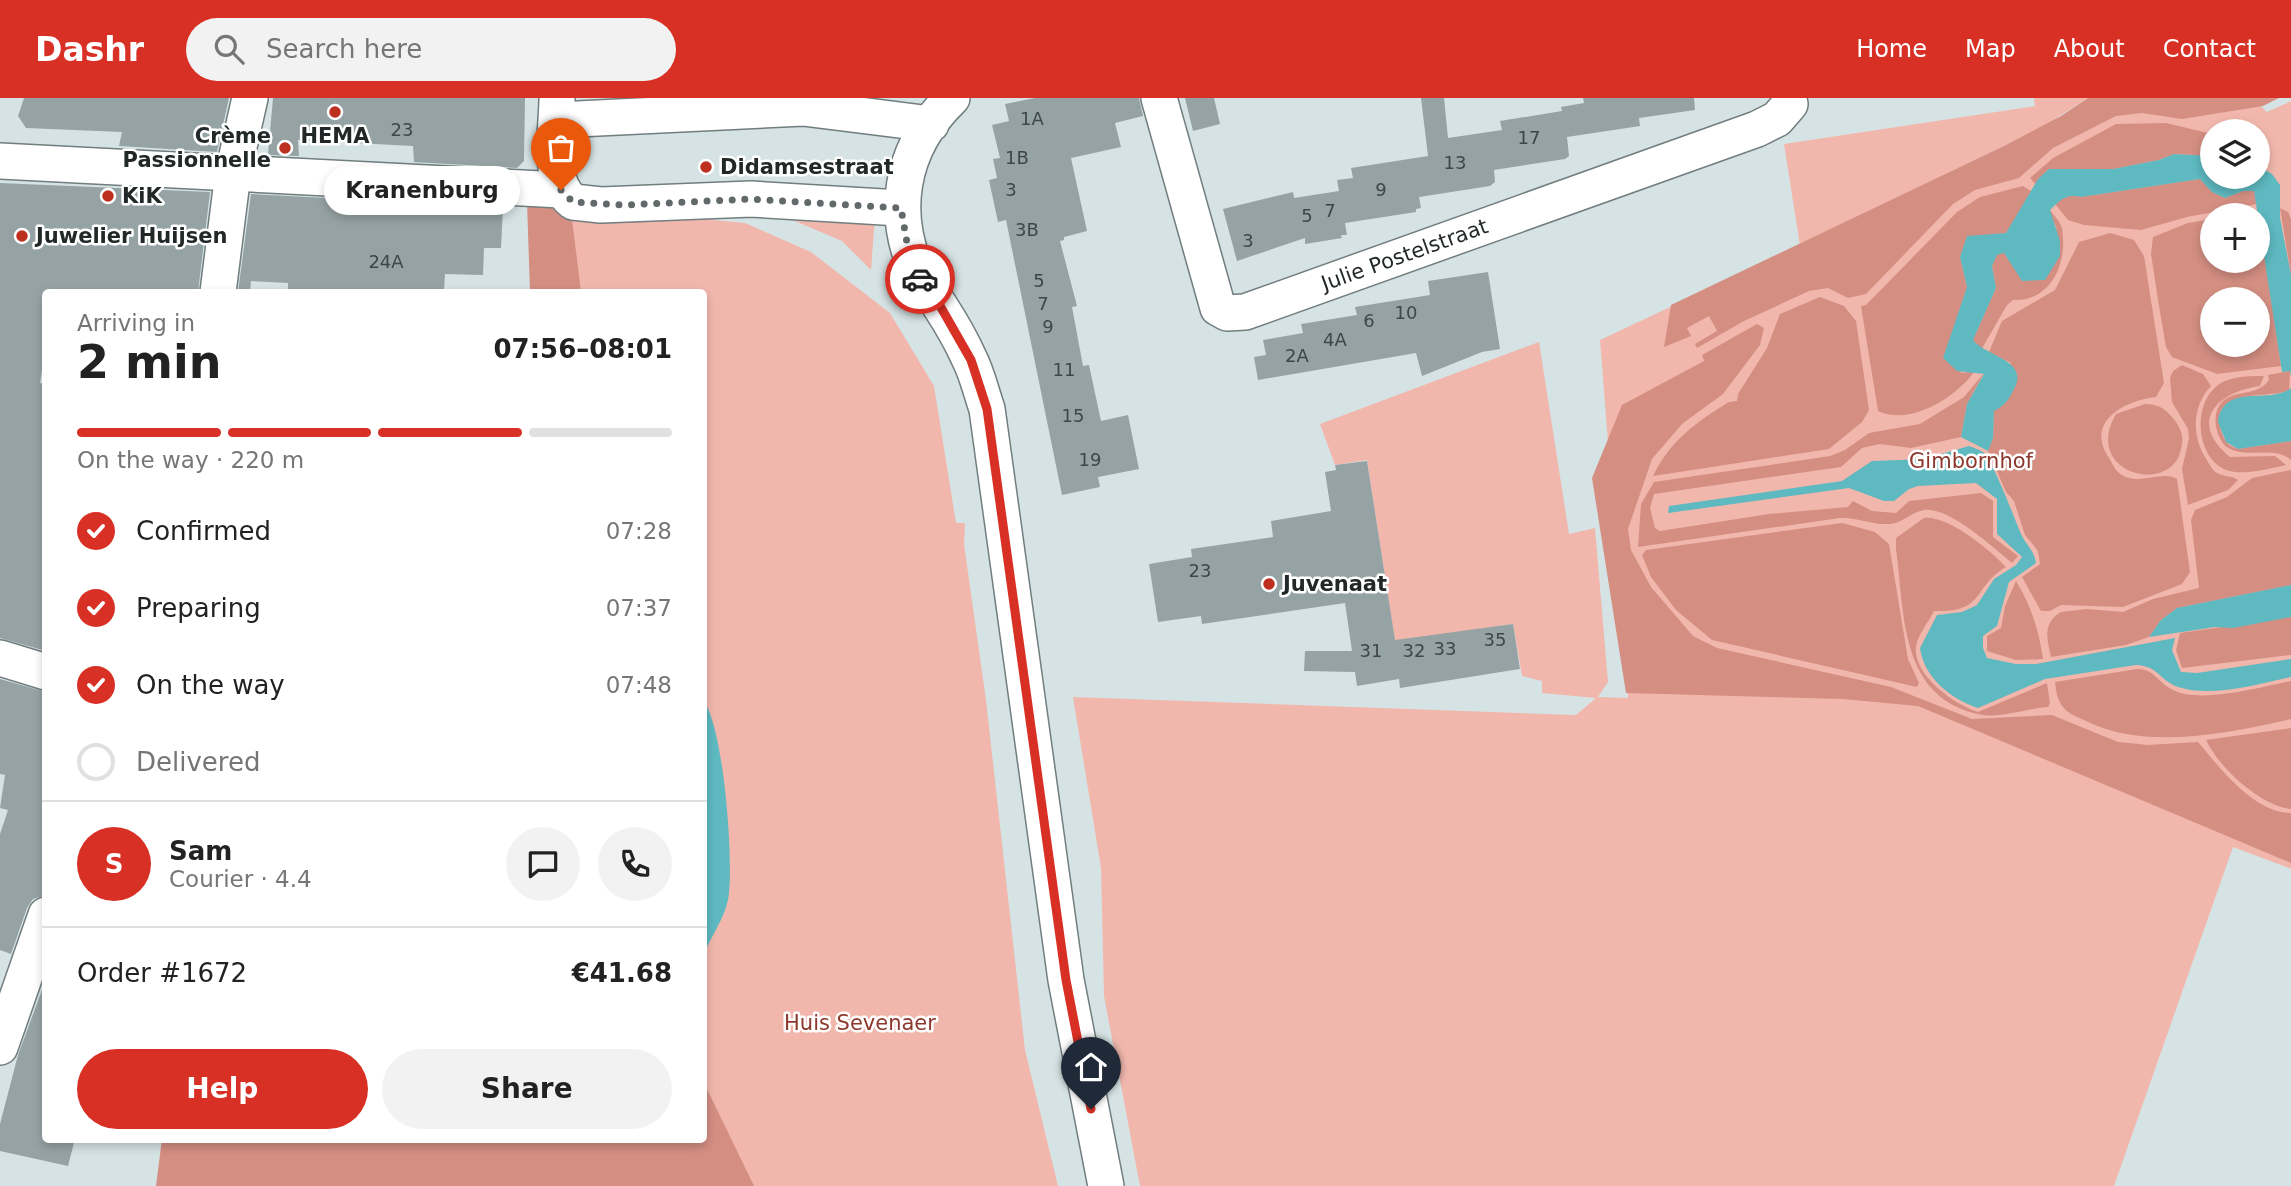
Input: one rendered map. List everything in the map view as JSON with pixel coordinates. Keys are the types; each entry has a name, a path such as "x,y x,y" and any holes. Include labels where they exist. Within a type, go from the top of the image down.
{"street":[{"path":"218,289 233,173 250,98"},
{"name":"Julie Postelstraat","path":"1159,98 1218,308 1227,313 1245,312 1757,129 1777,119 1790,104"},
{"path":"901,208 751,199 590,204 573,202 561,190 557,172 557,109 803,108 942,111 905,174 901,208 907,243 922,282 939,304 971,360 987,409 1066,980 1106,1186"},
{"path":"0,161 561,190"},
{"path":"0,659 42,671"},
{"path":"0,1047 12,977 42,922"}],"green space":[{"name":"Gimbornhof","path":"2034,98 2088,98 2039,129 1801,244 2115,98 2252,98 2267,112 2291,101 2291,869 2233,847 2114,1186 1140,1186 1104,996 1101,868 1073,697 1576,715 1596,698 1542,693 1542,681 1522,676 1513,624 1395,642 1367,460 1335,465 1320,424 1539,342 1569,534 1595,528 1608,682 1598,697 1628,698 1600,340 1800,246 1784,144 2035,106"},
{"path":"764,208 875,216 871,270 842,241"},
{"name":"Huis Sevenaer","path":"537,211 617,211 745,223 811,252 890,313 934,386 956,523 965,523 964,544 986,700 1025,1050 1058,1186 160,1186 658,1143 707,1143 707,289 537,289"}],"shaded area":[{"path":"2088,98 2279,98 2263,106 2182,119 2142,113 2116,116 2053,148 2019,178 1975,190 1953,204 1866,294 1848,298 1828,288 1809,291 1744,321 1697,348 1695,344 1717,331 1709,316 1687,328 1691,336 1664,347 1671,305 2004,146 2061,116"},
{"path":"2166,123 2200,131 2200,155 2174,154 2159,160 2113,169 2049,169 2036,185 2030,178 2053,158 2116,124"},
{"path":"2200,179 2200,189 2209,189 2225,198 2243,191 2254,191 2257,203 2200,203 2200,215 2141,230 2084,225 2068,220 2056,205 2056,201 2072,195 2081,197"},
{"path":"2023,186 2031,191 2006,233 1973,237 1960,257 1967,287 1944,358 1962,373 1975,371 1956,391 1931,407 1904,415 1878,411 1861,306 1866,305 1957,212 1980,197"},
{"path":"527,202 549,206 572,219 581,289 530,289"},
{"path":"2280,208 2288,212 2291,219 2291,275"},
{"path":"2050,210 2059,221 2063,242 2059,267 2054,278 2038,295 2013,300 2007,305 1981,350 1973,340 1996,288 1992,266 1997,254 2057,228 2049,215"},
{"path":"2200,221 2200,273 2267,273 2269,287 2200,287 2200,357 2270,357 2270,292 2281,366 2217,374 2172,357 2166,347 2151,254 2153,237"},
{"path":"2110,233 2134,240 2144,256 2164,383 2156,397 2134,402 2113,414 2102,431 2102,442 2116,469 2126,477 2141,479 2170,476 2177,479 2190,572 2182,584 2123,607 2061,605 2050,611 2041,611 2022,577 2040,564 2038,551 2025,535 2014,501 2006,492 1988,451 1993,438 1994,411 2011,363 1989,352 2002,321 2055,290 2079,242"},
{"path":"1820,297 1844,306 1856,321 1869,410 1862,422 1829,449 1653,476 1667,452 1685,433 1717,409 1737,401 1738,394 1767,348 1780,314"},
{"path":"1757,324 1764,328 1760,345 1723,394 1682,424 1652,459 1628,529 1631,550 1651,587 1693,636 1717,648 1891,687 1972,719 2052,715 2118,742 2148,745 2198,742 2227,776 2251,797 2264,806 2291,813 2291,863 1918,706 1843,699 1626,693 1592,478 1622,405 1704,361 1702,355"},
{"path":"2182,365 2203,374 2211,386 2197,412 2196,432 2202,451 2216,472 2238,480 2228,490 2188,505 2182,469 2189,438 2188,429 2172,402 2170,378 2173,371"},
{"path":"2290,371 2289,391 2231,401 2223,408 2219,417 2223,437 2231,446 2238,449 2291,441 2291,460 2276,453 2242,452 2225,446 2219,435 2216,414 2225,399 2256,390 2269,380 2268,375"},
{"path":"1984,373 1967,404 1961,437 1911,448 1880,444 1862,448 1841,467 1654,494 1650,508 1655,528 1660,531 1769,514 1848,507 1853,501 1872,511 1896,513 1909,501 1981,493 1993,501 1993,537 2018,556 2012,563 1958,521 1934,511 1924,510 1894,523 1840,518 1638,547 1641,504 1654,482 1830,456 1845,450 1869,433 1920,424 1964,397"},
{"path":"2264,376 2260,386 2245,389 2220,402 2209,421 2210,432 2230,457 2275,456 2286,465 2248,472 2226,470 2216,464 2203,443 2201,418 2204,405 2217,386 2227,380"},
{"path":"2145,404 2163,408 2181,433 2180,453 2172,466 2160,473 2130,471 2118,463 2110,450 2108,434 2116,414"},
{"path":"2291,470 2291,585 2177,608 2161,620 2149,637 2126,645 2051,657 2047,638 2048,626 2061,612 2087,609 2123,612 2153,599 2199,588 2191,520 2195,510 2227,497 2252,478"},
{"path":"1924,518 1945,522 1956,528 1979,543 2006,567 1995,575 1971,603 1951,611 1934,611 1916,646 1921,668 1947,696 1978,712 2047,683 2050,703 2048,707 1983,715 1956,706 1935,692 1921,673 1911,651 1905,627 1896,538"},
{"path":"1842,523 1875,532 1889,544 1908,659 1919,683 1917,687 1712,640 1676,610 1651,577 1642,555 1646,550"},
{"path":"2016,581 2034,618 2043,659 2016,660 1987,651 1987,636 2001,628 2005,606"},
{"path":"2291,617 2291,655 2182,668 2176,650 2180,633"},
{"path":"2137,669 2148,671 2168,687 2185,694 2215,695 2291,681 2291,719 2214,734 2161,737 2134,735 2109,730 2073,715 2058,698 2055,682"},
{"path":"2291,728 2291,809 2267,801 2242,784 2212,751 2206,740"},
{"path":"707,1089 754,1186 156,1186 161,1143 707,1143"}],"water":[{"path":"2174,154 2200,155 2200,179 2063,199 2050,210 2060,241 2060,256 2045,280 2022,281 2004,253 1997,255 1992,266 1996,288 1973,340 2011,364 2017,378 2009,398 1994,411 1993,438 1988,451 1961,437 1967,404 1984,374 1957,371 1943,358 1967,287 1960,257 1967,236 2006,233 2038,179 2049,169 2113,169 2159,160"},
{"path":"2270,173 2280,185 2280,218 2291,275 2291,376 2290,371 2282,372 2267,273 2270,273 2270,203 2256,203 2254,191 2243,191 2225,198 2209,189 2270,189"},
{"path":"2291,388 2291,441 2238,449 2226,442 2218,422 2228,402 2248,396 2282,393"},
{"path":"1969,446 1983,452 1988,458 2036,563 2009,582 1997,626 1983,636 1983,648 1987,658 2016,664 2036,664 2175,638 2172,650 2181,672 2197,673 2291,659 2291,677 2220,691 2191,690 2172,684 2150,668 2136,665 2045,679 1978,708 1958,699 1940,686 1927,669 1920,648 1937,615 1962,612 1977,605 1994,579 2016,565 2022,557 1997,534 1997,499 1976,483 1918,486 1909,489 1894,501 1884,501 1849,488 1668,513 1669,506 1842,481 1872,461 1924,459"},
{"path":"2291,585 2291,617 2233,628 2215,627 2149,637 2161,620 2177,608"},
{"path":"707,707 722,765 728,823 729,892 721,921 707,947"}],"building":[{"path":"24,98 229,98 217,152 119,146 122,132 26,128 18,116"},
{"path":"273,98 525,98 524,161 517,168 414,162 413,146 298,140 299,156 268,155"},
{"path":"1035,98 1139,98 1143,116 1115,123 1121,147 1071,158 1087,231 1064,237 1064,240 1060,241 1077,306 1072,307 1083,366 1089,365 1101,421 1128,415 1139,469 1098,477 1100,487 1062,495 1006,220 998,222 989,180 997,178 993,159 1000,158 992,125 1009,121 1005,104"},
{"path":"1185,98 1214,98 1220,124 1193,131"},
{"path":"1421,98 1444,98 1448,138 1502,130 1500,121 1562,111 1561,107 1584,103 1583,98 1694,98 1695,110 1639,118 1640,126 1567,137 1569,156 1565,159 1494,170 1495,182 1490,186 1419,197 1421,208 1416,209 1416,212 1345,223 1347,235 1341,235 1342,238 1305,244 1305,238 1237,261 1223,209 1293,192 1294,198 1339,191 1337,180 1353,178 1351,168 1428,156"},
{"path":"0,183 210,192 198,289 42,289 42,650 0,638"},
{"path":"251,194 503,207 501,248 484,248 483,275 445,274 444,289 288,289 288,283 251,281 250,289 238,289"},
{"path":"1488,272 1500,349 1482,352 1422,376 1416,353 1258,380 1254,357 1266,355 1263,340 1303,333 1301,324 1357,315 1355,307 1430,295 1428,281"},
{"name":"Juvenaat","path":"1367,461 1395,640 1513,624 1520,669 1400,688 1399,679 1357,686 1355,672 1304,671 1305,651 1352,651 1345,603 1202,624 1201,616 1158,622 1149,564 1192,557 1191,549 1273,537 1271,521 1331,511 1325,472 1336,470 1335,465"},
{"path":"0,679 42,691 42,896 33,899 27,908 11,954 0,950 0,834 8,810 0,808 5,775 0,774"},
{"path":"42,990 42,1143 74,1143 68,1166 0,1151 0,1124 18,1055"}],"way so far":[{"path":"561,190 567,198 580,204 625,205 751,199 901,208 907,243 920,279"}],"place":[{"name":"HEMA","path":"335,112"},
{"name":"Crème Passionnelle","path":"285,148"},
{"name":"Didamsestraat","path":"706,167"},
{"name":"Kranenburg","path":"561,190"},
{"name":"KiK","path":"108,196"},
{"name":"Juwelier Huijsen","path":"22,236"},
{"name":"Juvenaat","path":"1269,584"}],"route":[{"path":"920,279 939,304 971,360 987,409 1034,733 1066,980 1091,1109"}]}
